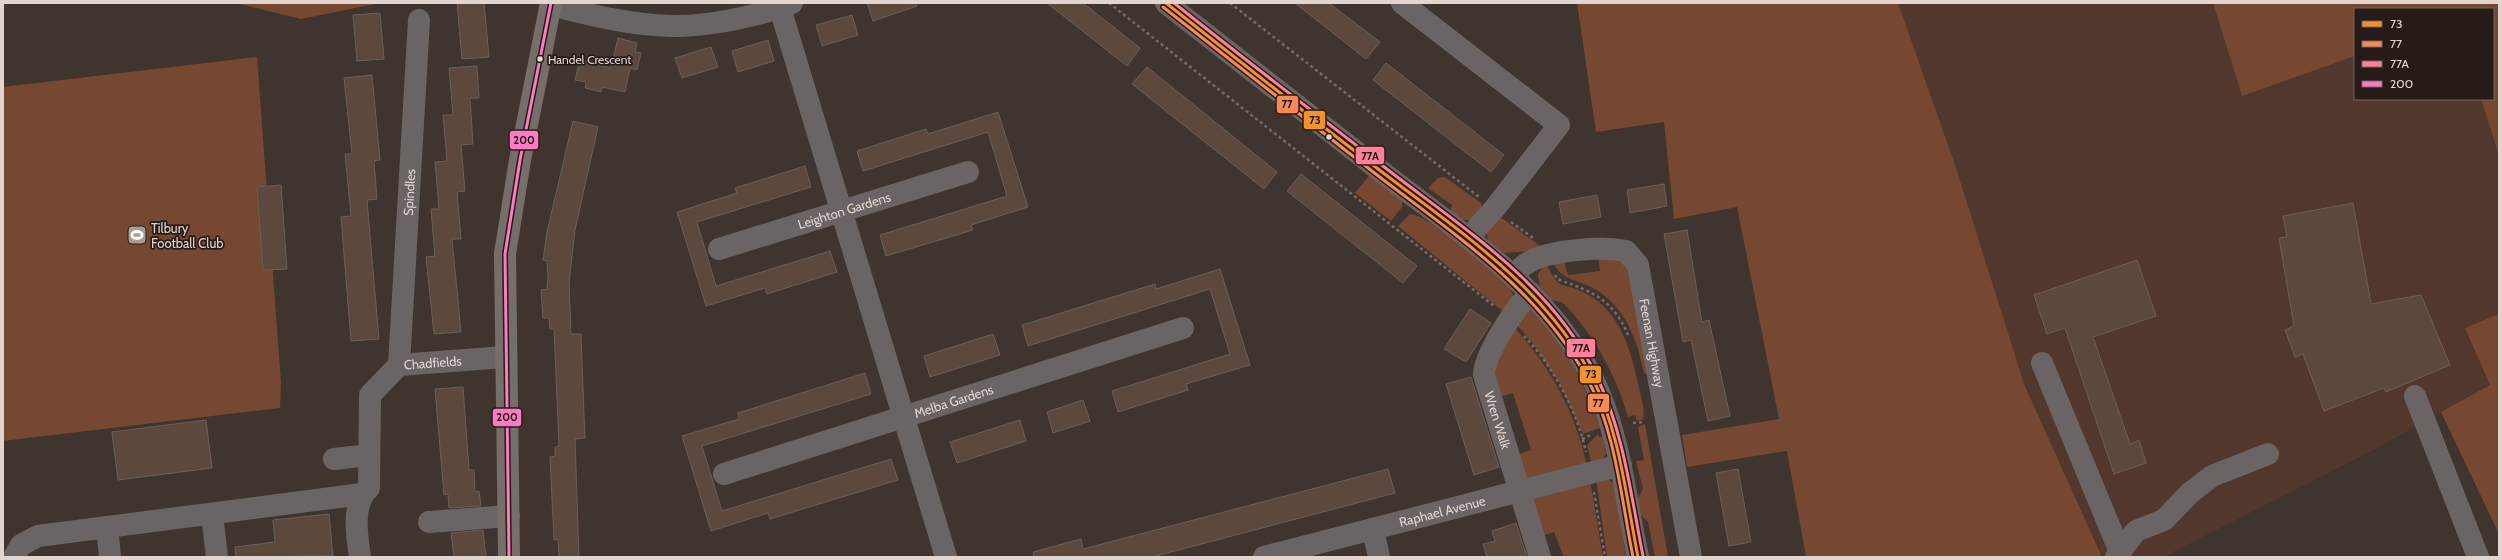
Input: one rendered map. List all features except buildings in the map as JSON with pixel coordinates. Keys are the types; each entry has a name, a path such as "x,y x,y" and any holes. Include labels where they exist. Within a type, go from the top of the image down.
{"main road":[{"path":"509,557 505,356 505,254 520,160 551,4"}],"street":[{"path":"1166,3 1468,238 1531,293 1564,332 1592,378 1608,414 1621,465 1638,557"},
{"path":"1402,3 1559,125 1495,208 1468,238"},
{"path":"551,4 622,21 672,26 731,20 786,5 841,211 946,557"},
{"name":"Spindles","path":"399,365 419,20"},
{"name":"Leighton Gardens","path":"719,249 968,172"},
{"name":"Feenan Highway","path":"1513,276 1525,264 1539,258 1598,248 1626,251 1638,265 1691,557"},
{"name":"Wren Walk","path":"1531,293 1518,306 1509,320 1489,357 1484,375 1540,557"},
{"name":"Melba Gardens","path":"724,474 1183,328"},
{"name":"Chadfields","path":"360,557 356,527 365,491 369,455 370,395 399,365 505,356"},
{"path":"2042,364 2118,554"},
{"path":"2415,396 2478,557"},
{"path":"2118,554 2136,531 2164,520 2190,493 2212,476 2268,454"},
{"path":"334,459 369,455"},
{"name":"Raphael Avenue","path":"1264,557 1621,465"},
{"path":"14,557 21,545 38,536 212,515 365,491"},
{"path":"212,515 217,557"},
{"path":"429,522 509,516"},
{"path":"107,527 110,557"},
{"path":"1373,529 1379,557"}],"path":[{"path":"1108,3 1483,296 1509,320 1530,343 1560,386 1582,437 1591,473 1605,557"},
{"path":"1230,3 1481,198"},
{"path":"1508,220 1540,242"},
{"path":"1552,271 1558,279 1588,290 1604,301 1619,319 1630,340"}],"shaded area":[{"path":"236,3 380,3 301,19"},
{"path":"1577,3 1898,3 1956,168 2024,384 2101,555 2099,557 1806,557 1787,451 1687,467 1682,435 1779,419 1737,207 1674,219 1664,122 1596,132"},
{"path":"1898,3 2213,3 2242,96 2354,56 2354,100 2481,100 2499,155 2499,314 2465,328 2490,385 2366,454 2163,557 2099,557 2100,554 2024,384"},
{"path":"2213,3 2499,3 2499,155 2481,100 2494,100 2494,8 2354,8 2354,56 2242,96"},
{"name":"Tilbury Football Club","path":"257,57 281,383 280,408 3,441 3,87"},
{"path":"1370,175 1402,200 1402,207 1391,221 1355,193"},
{"path":"1445,177 1481,203 1482,208 1471,220 1461,220 1450,212 1452,205 1428,188 1438,178"},
{"path":"1410,214 1419,216 1444,233 1508,285 1514,297 1505,313 1398,226"},
{"path":"1496,214 1539,245 1542,250 1505,253 1489,245 1486,230"},
{"path":"1598,256 1619,259 1629,267 1651,373 1644,374 1635,340 1625,319 1618,310 1610,301 1595,289 1573,280 1561,273 1556,268 1553,261 1563,258 1568,275 1600,271"},
{"path":"1546,263 1551,273 1559,283 1587,294 1599,302 1616,322 1628,347 1636,374 1644,412 1643,419 1637,421 1635,415 1628,417 1618,387 1595,343 1576,317 1563,303 1551,300 1543,292 1538,274"},
{"path":"1532,309 1564,351 1580,379 1594,410 1600,428 1583,434 1559,382 1534,345 1513,320 1518,313"},
{"path":"2499,314 2499,534 2441,412 2490,385 2465,328"},
{"path":"1511,324 1537,355 1559,390 1576,427 1587,467 1529,482 1513,456 1531,450 1513,393 1496,398 1489,379"},
{"path":"1645,424 1668,557 1655,557 1648,522 1640,514 1637,500 1643,489 1636,461 1644,460 1638,427"},
{"path":"1598,434 1599,437 1603,436 1606,454 1600,463 1592,466 1587,445"},
{"path":"1606,477 1614,484 1626,557 1607,557 1596,478"},
{"path":"1590,480 1603,557 1564,557 1554,532 1538,537 1529,498"}],"transit line":[{"name":"200","path":"509,557 505,254 520,160 551,3"},
{"name":"73","path":"1166,3 1470,239 1499,263 1551,316 1573,345 1592,377 1602,398 1616,442 1638,557"},
{"name":"77A","path":"1174,3 1474,235 1531,286 1556,314 1579,344 1597,377 1614,420 1626,465 1643,556"},
{"name":"77","path":"1163,7 1465,242 1520,291 1545,318 1567,346 1587,378 1605,420 1616,466 1633,557"}],"place":[{"name":"Handel Crescent","path":"540,59"},
{"name":"Tilbury Football Club","path":"137,235"}]}
